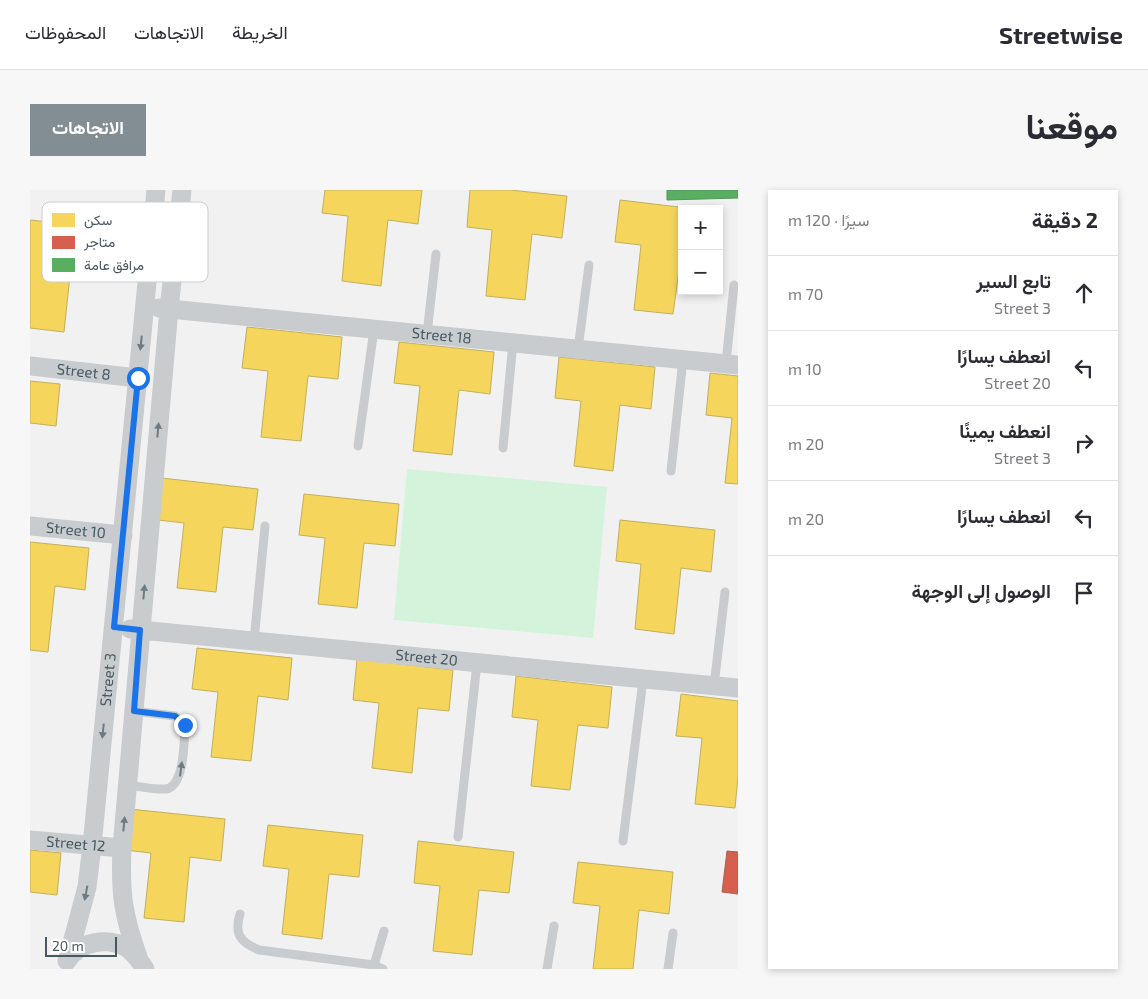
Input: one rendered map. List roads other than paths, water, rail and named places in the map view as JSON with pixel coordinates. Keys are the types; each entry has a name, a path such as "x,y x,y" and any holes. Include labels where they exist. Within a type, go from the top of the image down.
{"street":[{"name":"Street 3","path":"65,964 79,923 92,846 147,282"},
{"name":"Street 3","path":"141,963 126,924 120,890 140,630 172,282"},
{"name":"Street 18","path":"145,307 732,364"},
{"name":"Street 8","path":"30,366 138,378"},
{"name":"Street 10","path":"30,526 122,535"},
{"name":"Street 20","path":"114,627 738,688"},
{"name":"Street 12","path":"30,840 122,848"},
{"path":"65,964 80,948 95,942 111,942 126,947 141,963"}],"lane":[{"path":"427,334 436,254"},
{"path":"578,349 589,265"},
{"path":"732,364 734,286"},
{"path":"358,446 374,329"},
{"path":"503,448 513,342"},
{"path":"671,471 683,359"},
{"path":"254,642 265,526"},
{"path":"714,687 726,592"},
{"path":"458,837 477,663"},
{"path":"623,841 643,680"},
{"path":"127,785 166,789 176,784 180,774 185,725 175,716 134,711"},
{"path":"240,914 236,927 239,934 244,941 259,950 378,967 384,931"},
{"path":"547,969 554,926"},
{"path":"668,969 673,933"}]}
